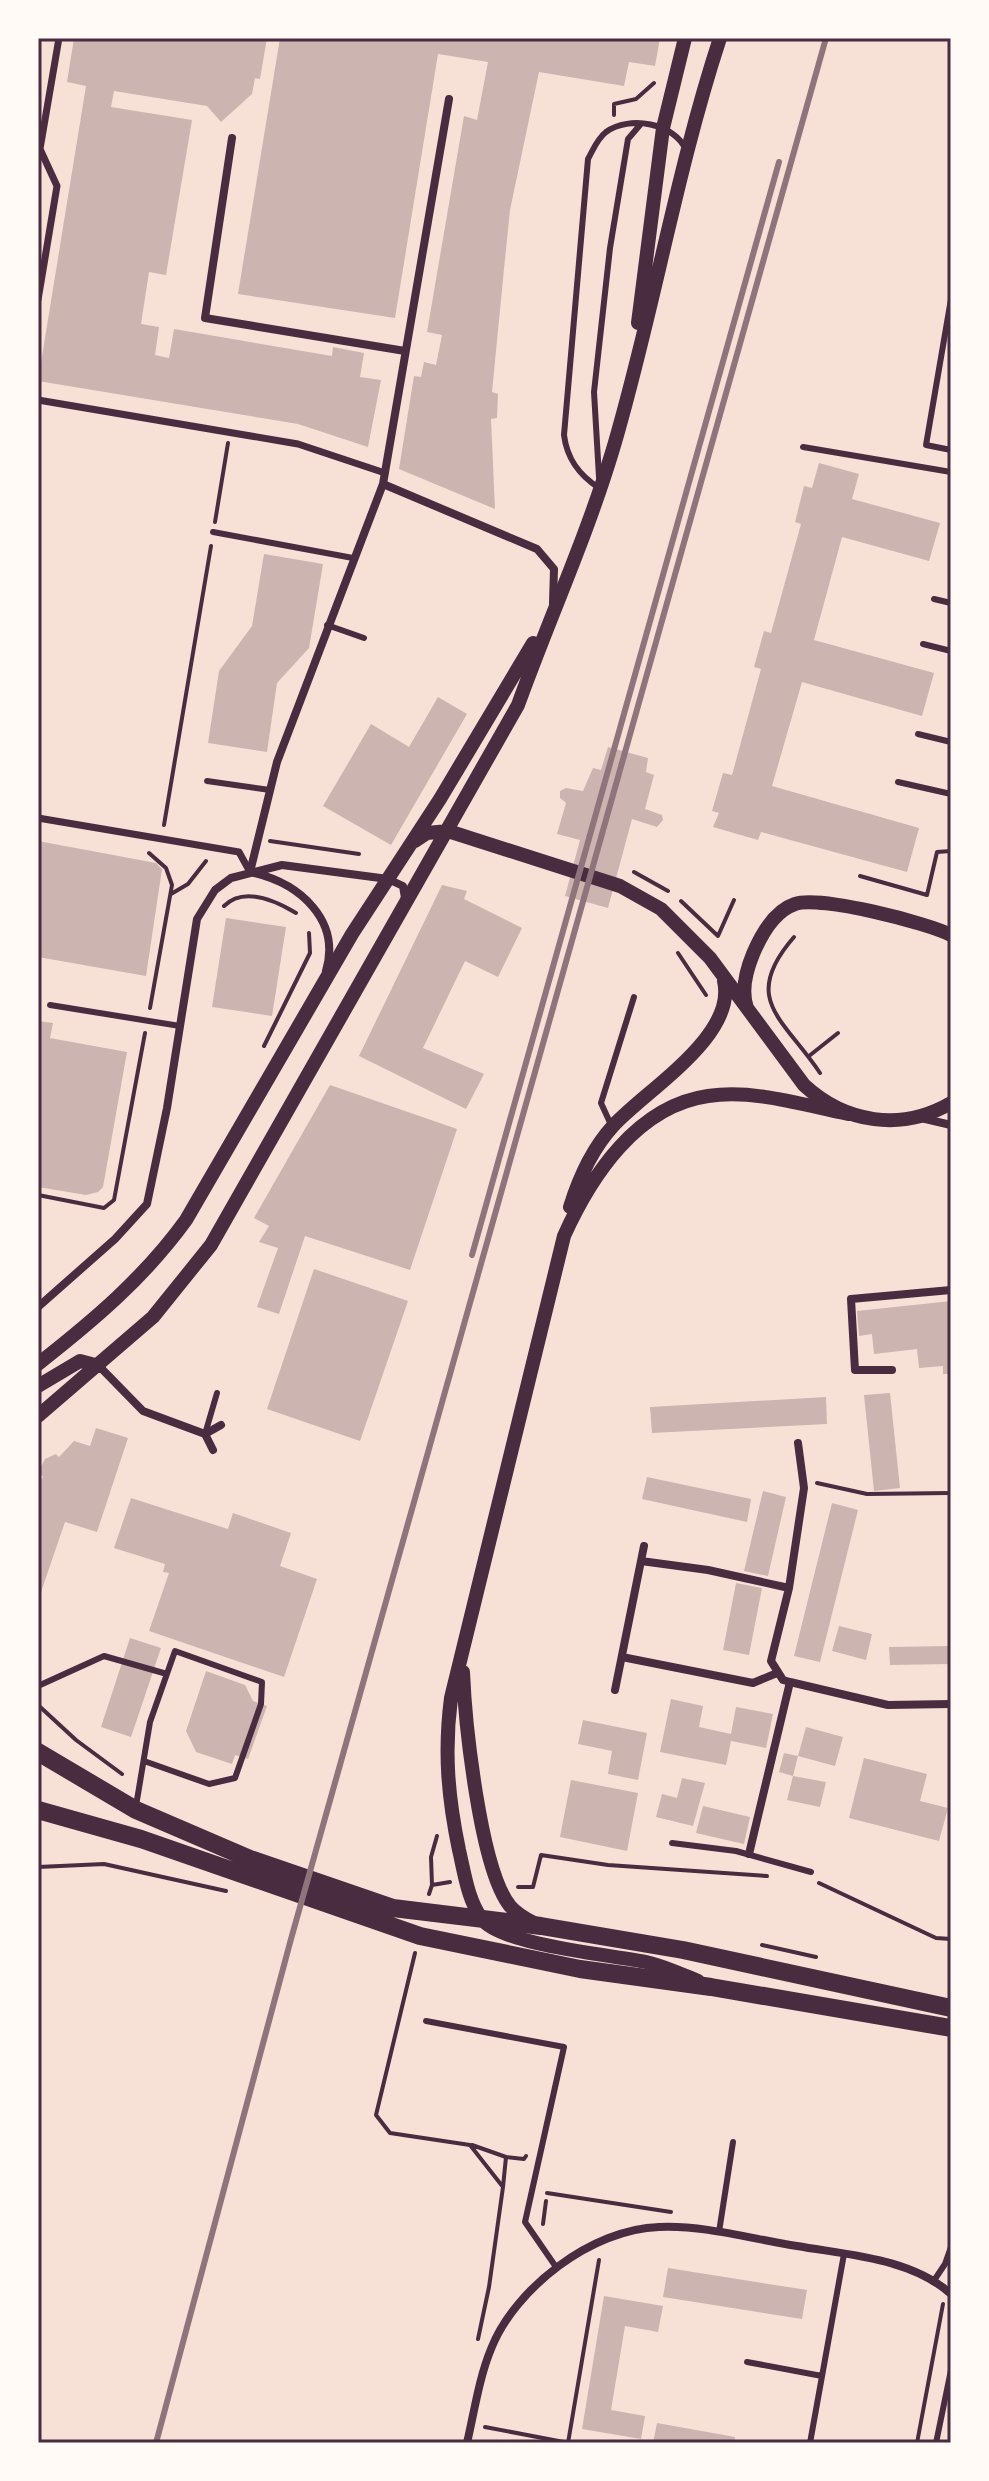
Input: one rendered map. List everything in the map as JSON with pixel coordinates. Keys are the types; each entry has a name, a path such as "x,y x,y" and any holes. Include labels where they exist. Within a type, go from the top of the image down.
{"main road":[{"path":"38,1752 136,1810 338,1892 393,1908 432,1907 482,1919 683,1950 951,2008"},
{"path":"38,1810 141,1839 420,1936 580,1969 711,1987 951,2028"}],"street":[{"path":"38,300 57,186 40,149 59,38"},
{"path":"631,379 663,128 685,38"},
{"path":"38,1416 153,1317 211,1245 518,705 600,489 720,38"},
{"path":"250,872 270,790 327,625 383,484 449,99"},
{"path":"232,138 205,318 405,351"},
{"path":"38,400 298,444 385,473"},
{"path":"38,1364 119,1298 167,1246 205,1191 320,989 440,799 551,612 554,569 537,549 383,484"},
{"path":"440,799 439,818 448,831"},
{"path":"38,818 239,852 250,872 270,876 301,894 322,919 331,945 320,989"},
{"path":"411,844 427,833 448,831 620,886 640,896 683,928 804,1085 819,1099 848,1114"},
{"path":"38,1307 106,1247 147,1204 197,919 215,890 231,878 250,872 299,866 388,879 403,886 406,893 400,915"},
{"path":"749,1015 744,993 749,962 768,925 795,904 826,903 951,935"},
{"path":"432,1907 461,1905 445,1765 451,1698 564,1236 584,1169 612,1127 694,1051 716,1025 726,1002 721,974"},
{"path":"564,1236 580,1201 613,1155 652,1119 675,1106 710,1095 745,1095 883,1121 918,1118 951,1125"},
{"path":"918,1118 951,1103"},
{"path":"892,1370 855,1370 851,1299 951,1290"},
{"path":"38,1386 80,1361 99,1366 143,1411 205,1434 213,1450"},
{"path":"205,1434 221,1425"},
{"path":"798,1443 803,1480 789,1588 771,1661 777,1673 790,1682 888,1705 951,1704"},
{"path":"615,1690 644,1546"},
{"path":"641,1561 708,1570 789,1588"},
{"path":"466,1639 464,1697 490,1857 510,1906 541,1926"},
{"path":"622,1657 753,1683 777,1673"},
{"path":"749,1854 790,1682"},
{"path":"459,1879 482,1919 499,1931 649,1962 711,1987"},
{"path":"467,2443 490,2350 513,2307 556,2267 602,2241 657,2227 719,2232 905,2268 951,2294"}],"lane":[{"path":"600,489 594,392 599,342 628,139 641,124"},
{"path":"600,489 588,480 566,452 564,414 588,159 597,142 614,128 641,124 663,128 681,138 686,165"},
{"path":"951,299 926,445 951,450"},
{"path":"803,447 951,472"},
{"path":"213,532 353,558"},
{"path":"934,599 951,603"},
{"path":"327,625 364,638"},
{"path":"923,644 951,651"},
{"path":"918,734 951,742"},
{"path":"207,781 270,790"},
{"path":"898,782 951,794"},
{"path":"612,1127 601,1103 634,997"},
{"path":"50,1005 180,1026"},
{"path":"205,1434 217,1393"},
{"path":"136,1810 150,1722 175,1651 262,1682 261,1704 235,1778 209,1784 144,1761"},
{"path":"38,1686 104,1656 167,1674"},
{"path":"672,1843 749,1854 811,1875"},
{"path":"426,2021 564,2047 525,2222 556,2267"},
{"path":"719,2232 733,2142"},
{"path":"933,2282 945,2264 951,2247"},
{"path":"810,2443 844,2254"},
{"path":"747,2362 822,2376"},
{"path":"936,2443 951,2370"}],"path":[{"path":"614,128 614,104 636,99 647,91 660,70"},
{"path":"162,839 229,432"},
{"path":"121,833 166,868 172,885 149,1011"},
{"path":"256,838 359,854"},
{"path":"171,894 188,884 218,848"},
{"path":"860,876 927,895 937,852 951,851"},
{"path":"215,915 231,899 256,896 279,902 300,915"},
{"path":"718,936 734,900"},
{"path":"262,1050 310,953 309,928"},
{"path":"794,937 772,966 768,992 773,1010 822,1077"},
{"path":"809,1056 838,1033"},
{"path":"38,1195 104,1208 110,1206 143,1045"},
{"path":"803,1480 867,1494 951,1493"},
{"path":"38,1705 76,1740 122,1774"},
{"path":"514,1888 533,1887 541,1855 608,1865 780,1877"},
{"path":"38,1867 104,1864 228,1892"},
{"path":"811,1875 936,1938 951,1939"},
{"path":"432,1907 432,1885 459,1879"},
{"path":"401,1946 415,1951 376,2115 390,2133 470,2145 506,2157 524,2159 533,2148"},
{"path":"470,2145 503,2187"},
{"path":"476,2350 489,2287 506,2157"},
{"path":"547,2193 668,2210"},
{"path":"471,2424 568,2443 602,2241"},
{"path":"917,2443 943,2304 935,2296"}],"building":[{"path":"74,38 267,38 260,79 255,78 252,94 221,122 207,106 114,91 111,107 192,120 166,275 149,272 141,324 159,327 155,355 169,358 174,329 332,356 333,347 364,353 360,377 381,380 368,447 298,424 38,381 86,86 67,82"},
{"path":"280,38 660,38 655,66 629,62 624,86 539,72 510,210 504,269 492,392 498,394 497,418 491,419 495,509 399,469 414,376 421,377 424,362 436,365 442,335 427,332 464,116 477,120 488,62 438,54 395,318 238,294"},
{"path":"819,463 859,474 852,499 940,523 929,561 842,537 814,640 934,673 922,716 802,682 772,786 919,828 907,872 761,832 758,840 713,827 719,813 712,811 723,773 732,775 761,669 754,667 764,631 771,633 801,524 795,522 804,486 812,488"},
{"path":"264,554 323,564 309,648 277,683 267,752 208,743 219,671 252,626"},
{"path":"438,697 467,714 391,845 323,806 371,724 409,747"},
{"path":"608,747 648,758 646,772 654,775 645,809 662,815 663,820 657,827 632,819 608,908 565,896 580,840 557,834 566,803 560,798 560,791 566,788 583,791 593,768 601,770"},
{"path":"38,841 156,863 162,869 146,976 38,957"},
{"path":"442,885 467,891 464,899 522,928 498,977 465,961 423,1048 484,1074 466,1109 359,1056"},
{"path":"226,918 286,927 272,1016 212,1007"},
{"path":"38,1021 53,1023 50,1038 127,1052 103,1187 98,1192 86,1195 38,1187"},
{"path":"330,1085 457,1129 410,1270 305,1236 279,1314 257,1307 278,1248 259,1242 269,1226 254,1218"},
{"path":"314,1269 408,1301 360,1441 267,1409"},
{"path":"951,1301 951,1374 943,1374 943,1366 919,1368 917,1349 874,1354 872,1334 859,1336 857,1311"},
{"path":"890,1393 900,1488 874,1491 864,1395"},
{"path":"826,1397 827,1424 652,1433 650,1407"},
{"path":"96,1428 128,1438 97,1532 65,1522 41,1592 38,1591 38,1482 43,1477 38,1472 45,1459 56,1454 59,1457 74,1441 90,1446"},
{"path":"647,1477 751,1499 747,1522 642,1499"},
{"path":"763,1491 786,1497 768,1576 744,1571"},
{"path":"131,1498 228,1529 233,1513 291,1533 280,1566 317,1579 284,1677 149,1631 169,1573 163,1572 165,1564 114,1548"},
{"path":"832,1503 858,1510 820,1662 794,1656"},
{"path":"736,1583 762,1588 749,1655 723,1650"},
{"path":"839,1626 872,1634 866,1660 832,1651"},
{"path":"130,1638 161,1648 131,1737 101,1727"},
{"path":"951,1646 951,1664 890,1665 889,1647"},
{"path":"206,1671 245,1685 253,1701 267,1706 248,1759 235,1755 232,1764 196,1752 186,1731"},
{"path":"671,1699 703,1706 699,1727 731,1734 736,1707 773,1714 766,1748 731,1741 726,1765 660,1752"},
{"path":"583,1720 647,1733 638,1780 608,1774 612,1751 578,1744"},
{"path":"806,1727 843,1737 835,1766 798,1756"},
{"path":"784,1753 798,1756 793,1776 779,1772"},
{"path":"864,1758 927,1774 920,1801 948,1808 939,1841 849,1818"},
{"path":"793,1776 826,1782 820,1807 787,1800"},
{"path":"682,1778 705,1783 693,1826 656,1817 662,1794 677,1798"},
{"path":"571,1780 638,1793 627,1851 560,1837"},
{"path":"703,1806 750,1817 744,1844 696,1833"},
{"path":"668,2268 807,2290 802,2319 663,2297"},
{"path":"604,2296 663,2306 658,2332 625,2326 611,2410 645,2416 641,2439 582,2429"},
{"path":"657,2423 735,2437 734,2443 653,2443"}],"railway":[{"path":"156,2443 291,1939 826,38"},
{"path":"472,1255 779,162"}]}
